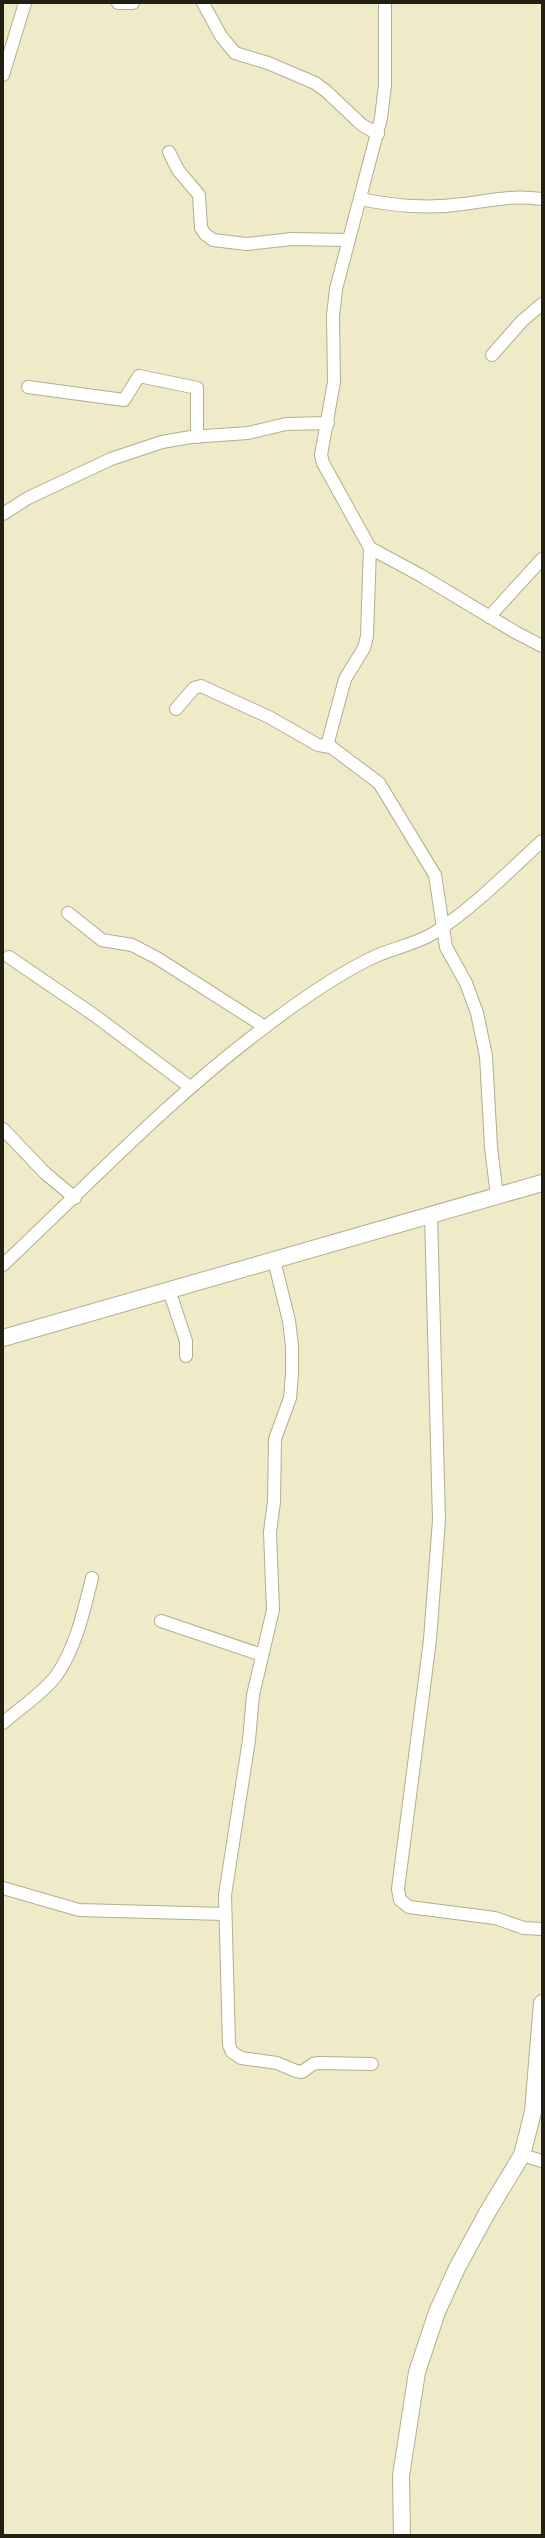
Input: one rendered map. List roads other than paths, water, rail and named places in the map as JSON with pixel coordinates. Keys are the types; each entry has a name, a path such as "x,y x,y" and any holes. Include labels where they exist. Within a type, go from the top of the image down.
{"main road":[{"path":"3,1338 542,1183"},
{"path":"402,2535 401,2476 411,2400 417,2372 437,2312 457,2268 487,2213 522,2155 533,2112 542,2003"}],"street":[{"path":"3,75 25,3"},
{"path":"118,3 133,3"},
{"path":"203,3 220,36 235,53 268,63 316,84 326,91 362,125 378,134"},
{"path":"384,3 385,85 378,134 348,240 336,289 333,316 334,382 328,423 321,455 323,463 370,548 488,617 542,646"},
{"path":"169,152 178,170 199,195 201,228 205,234 213,240 239,244 292,239 348,240"},
{"path":"360,198 397,206 462,204 514,196 542,199"},
{"path":"492,355 522,321 542,304"},
{"path":"28,387 124,400 139,376 197,388 197,437"},
{"path":"3,514 28,498 128,452 162,442 197,437 248,434 286,424 328,423"},
{"path":"370,548 367,636 364,648 345,679 328,736 328,742 331,747 379,783 394,811 427,860 435,875 446,947 466,983 477,1013 486,1056 491,1147 497,1196"},
{"path":"488,617 542,559"},
{"path":"176,709 194,688 201,686 269,717 318,745 331,747"},
{"path":"3,1265 75,1198 143,1130 190,1087 265,1027 333,980 375,957 433,934 476,900 542,841"},
{"path":"68,914 102,940 132,946 157,958 265,1027"},
{"path":"9,957 94,1015 190,1087"},
{"path":"3,1129 45,1173 75,1198"},
{"path":"431,1215 439,1520 430,1640 398,1889 400,1900 409,1907 495,1918 524,1928 542,1929"},
{"path":"274,1260 289,1321 292,1346 292,1374 290,1398 275,1438 274,1502 270,1532 273,1610 253,1696 249,1740 224,1914 229,2045 232,2052 241,2058 277,2063 302,2072 319,2063 372,2064"},
{"path":"169,1290 186,1341 186,1356"},
{"path":"3,1723 56,1676 82,1618 92,1578"},
{"path":"161,1621 262,1655"},
{"path":"3,1888 79,1910 224,1914"},
{"path":"522,2155 542,2161"}]}
